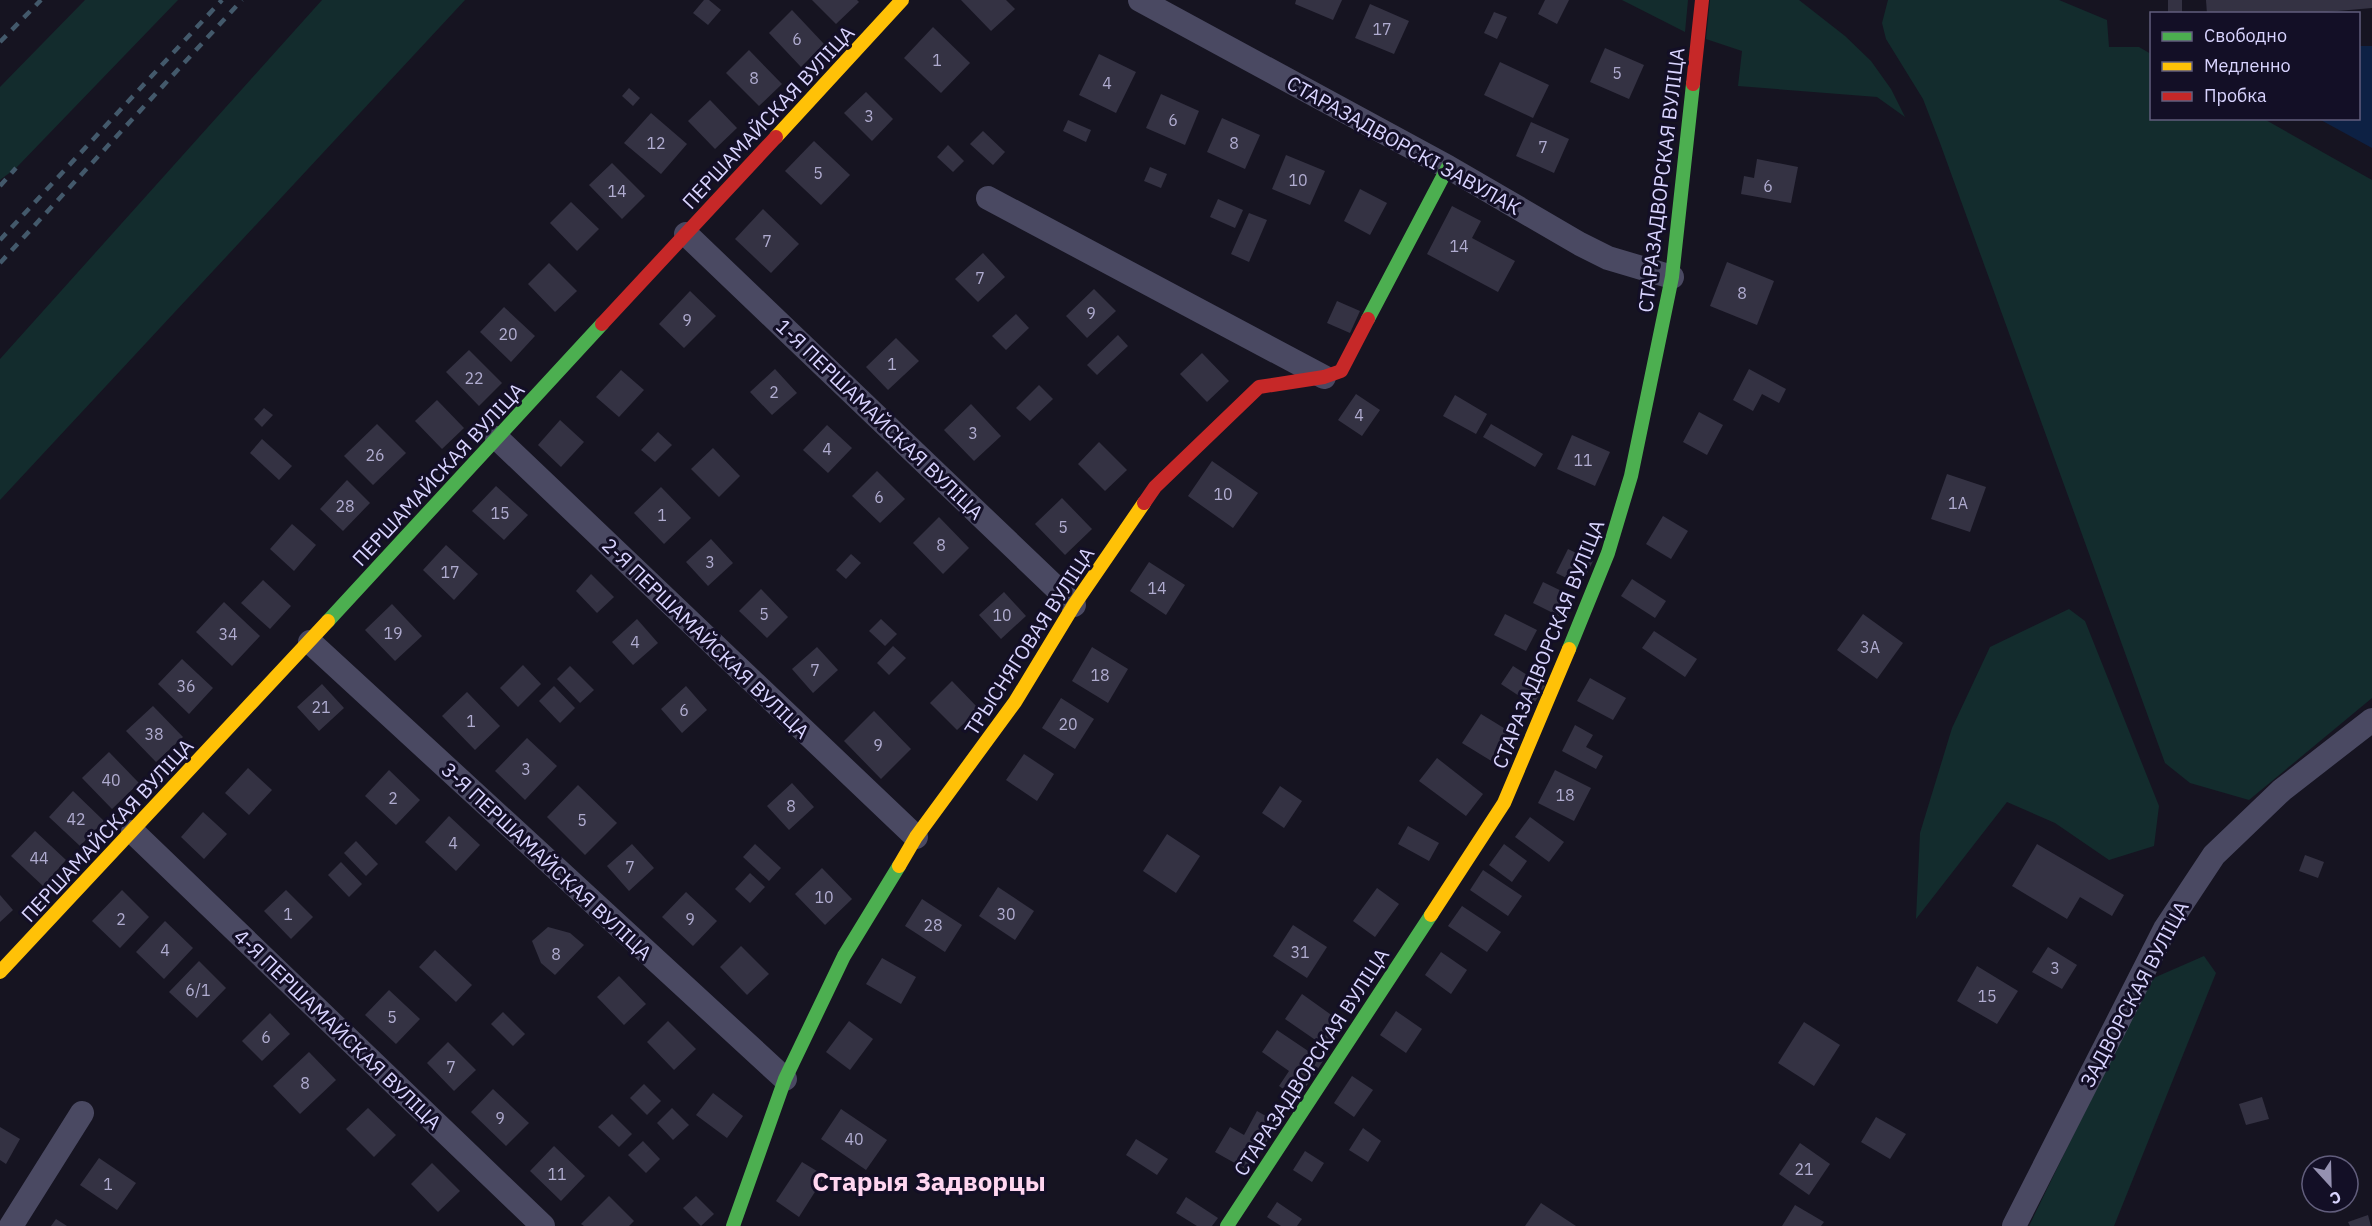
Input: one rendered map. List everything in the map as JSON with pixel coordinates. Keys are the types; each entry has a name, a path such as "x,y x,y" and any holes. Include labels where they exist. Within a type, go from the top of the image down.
{"street":[{"name":"ПЕРШАМАЙСКАЯ ВУЛІЦА","path":"0,972 310,642 902,0"},
{"name":"СТАРАЗАДВОРСКІ ЗАВУЛАК","path":"1140,0 1449,167 1580,244 1608,258 1672,277"},
{"name":"СТАРАЗАДВОРСКАЯ ВУЛІЦА","path":"1227,1226 1489,827 1515,780 1604,562 1631,476 1672,277 1702,0"},
{"name":"ТРЫСНЯГОВАЯ ВУЛІЦА","path":"733,1226 785,1079 844,956 916,837 1015,702 1074,605 1155,487 1259,387 1324,378 1341,371 1449,167"},
{"path":"988,198 1324,378"},
{"name":"1-Я ПЕРШАМАЙСКАЯ ВУЛІЦА","path":"686,234 1074,605"},
{"name":"2-Я ПЕРШАМАЙСКАЯ ВУЛІЦА","path":"497,438 916,837"},
{"name":"3-Я ПЕРШАМАЙСКАЯ ВУЛІЦА","path":"310,642 785,1079"},
{"name":"ЗАДВОРСКАЯ ВУЛІЦА","path":"2014,1226 2165,929 2214,855 2282,790 2372,720"},
{"name":"4-Я ПЕРШАМАЙСКАЯ ВУЛІЦА","path":"133,832 543,1226"},
{"path":"11,1226 82,1113"}],"green space":[{"path":"85,0 178,0 16,168 0,180 0,87"},
{"path":"322,0 465,0 0,500 0,359"},
{"path":"1622,0 1688,0 1685,32"},
{"path":"1710,0 1799,0 1845,36 1871,61 1891,89 1905,117 1877,97 1738,86 1742,51 1706,39"},
{"path":"1888,0 2059,0 2107,20 2109,47 2139,47 2150,53 2150,120 2266,120 2372,180 2372,698 2249,800 2190,783 2165,763 1940,143 1923,99 1886,39 1882,23"},
{"path":"2069,609 2085,621 2159,806 2154,846 2109,860 2055,823 2007,802 1916,919 1920,833 1952,728 1990,647"},
{"path":"2204,956 2216,973 2114,1226 2029,1226 2149,980"}],"water":[{"path":"2360,46 2372,46 2372,148 2321,120 2360,120"}],"building":[{"path":"704,0 709,0 721,10 708,25 693,13"},
{"path":"812,0 857,0 859,2 836,24"},
{"path":"961,0 1006,0 1015,9 991,31"},
{"path":"1296,0 1342,0 1333,20 1295,4"},
{"path":"1545,0 1569,0 1557,24 1538,14"},
{"path":"2168,0 2182,0 2182,12 2168,12"},
{"path":"2206,0 2372,0 2372,8 2327,12 2207,12"},
{"path":"1370,4 1409,21 1394,54 1355,38"},
{"path":"792,10 824,44 801,67 769,33"},
{"path":"1494,12 1507,17 1497,39 1484,33"},
{"path":"933,27 970,63 941,93 904,58"},
{"path":"1605,48 1644,65 1629,99 1590,82"},
{"path":"749,50 782,84 759,106 726,73"},
{"path":"1099,54 1136,72 1116,113 1079,95"},
{"path":"1500,62 1549,85 1533,118 1484,95"},
{"path":"629,88 640,98 633,106 622,96"},
{"path":"866,92 893,119 872,141 844,113"},
{"path":"1161,94 1199,111 1185,145 1146,128"},
{"path":"710,100 737,128 715,149 688,121"},
{"path":"651,113 687,144 661,174 624,143"},
{"path":"1222,118 1260,135 1245,169 1207,152"},
{"path":"1068,120 1091,130 1086,142 1063,131"},
{"path":"1531,122 1569,139 1554,173 1516,156"},
{"path":"983,131 1005,152 993,165 970,144"},
{"path":"814,141 850,175 821,205 785,171"},
{"path":"948,145 964,161 953,172 937,157"},
{"path":"1286,155 1325,171 1310,205 1272,189"},
{"path":"1757,159 1798,167 1791,203 1741,194 1744,176 1754,178"},
{"path":"612,163 645,196 622,219 589,185"},
{"path":"1150,167 1167,174 1161,188 1144,181"},
{"path":"1360,189 1387,203 1370,235 1344,221"},
{"path":"1218,199 1243,210 1235,228 1210,217"},
{"path":"571,202 599,229 577,251 550,223"},
{"path":"1452,206 1481,221 1472,238 1515,261 1498,292 1427,254"},
{"path":"763,209 799,244 771,273 735,239"},
{"path":"1249,213 1267,220 1249,262 1231,254"},
{"path":"983,253 1005,277 978,302 955,279"},
{"path":"1727,262 1774,281 1757,325 1710,306"},
{"path":"549,263 577,291 555,312 528,284"},
{"path":"1094,289 1116,311 1087,338 1066,316"},
{"path":"690,291 716,316 684,348 659,324"},
{"path":"1337,301 1360,311 1350,333 1327,323"},
{"path":"504,307 535,336 511,362 480,332"},
{"path":"1016,314 1029,328 1006,350 992,336"},
{"path":"1118,335 1128,346 1097,375 1087,365"},
{"path":"896,338 919,361 888,390 866,367"},
{"path":"469,350 502,383 479,406 446,372"},
{"path":"1202,353 1229,381 1207,402 1180,374"},
{"path":"775,369 797,393 772,415 750,392"},
{"path":"1749,369 1786,389 1779,403 1762,394 1753,411 1733,400"},
{"path":"621,370 644,390 619,417 596,397"},
{"path":"1039,385 1053,399 1030,421 1016,408"},
{"path":"1356,394 1380,410 1362,436 1338,420"},
{"path":"1455,395 1487,414 1476,434 1443,416"},
{"path":"437,400 464,428 442,449 415,421"},
{"path":"971,404 1001,436 974,461 944,430"},
{"path":"264,408 273,415 262,427 254,419"},
{"path":"1699,412 1723,425 1707,455 1683,442"},
{"path":"560,420 584,442 561,467 538,445"},
{"path":"377,424 406,453 373,485 344,456"},
{"path":"1491,424 1543,454 1535,467 1483,437"},
{"path":"827,425 852,448 828,473 803,450"},
{"path":"658,432 672,445 655,462 641,450"},
{"path":"1572,435 1610,452 1595,486 1557,469"},
{"path":"262,439 292,466 279,480 250,453"},
{"path":"1099,442 1127,470 1105,491 1078,464"},
{"path":"713,448 740,476 719,497 691,469"},
{"path":"1212,461 1258,493 1233,528 1188,496"},
{"path":"877,471 905,499 880,523 852,496"},
{"path":"1947,474 1986,487 1970,532 1931,519"},
{"path":"347,480 370,503 343,531 320,509"},
{"path":"496,486 528,515 504,540 472,511"},
{"path":"661,487 691,518 664,544 634,513"},
{"path":"1062,498 1092,529 1065,555 1035,524"},
{"path":"1663,516 1688,531 1671,559 1646,544"},
{"path":"939,517 969,548 943,574 913,543"},
{"path":"292,524 316,545 294,571 270,549"},
{"path":"711,539 733,563 708,586 686,562"},
{"path":"446,545 478,574 454,600 423,570"},
{"path":"1568,549 1593,561 1581,585 1556,573"},
{"path":"851,554 861,563 846,579 836,570"},
{"path":"1149,562 1185,585 1166,615 1130,591"},
{"path":"591,574 614,597 597,613 576,591"},
{"path":"1632,579 1666,601 1655,618 1621,596"},
{"path":"263,580 291,606 270,629 241,603"},
{"path":"1543,582 1576,598 1565,619 1533,603"},
{"path":"761,589 788,617 767,638 739,611"},
{"path":"1004,592 1026,616 1001,639 979,615"},
{"path":"224,602 260,636 232,666 196,632"},
{"path":"392,604 422,636 395,661 365,630"},
{"path":"1505,614 1537,630 1526,651 1494,635"},
{"path":"1863,614 1903,643 1877,679 1837,650"},
{"path":"637,619 658,643 633,665 612,642"},
{"path":"881,619 897,634 885,646 869,631"},
{"path":"1654,631 1697,659 1685,677 1642,648"},
{"path":"893,646 906,658 889,675 877,663"},
{"path":"817,647 838,670 813,693 792,669"},
{"path":"1092,647 1128,669 1108,703 1072,681"},
{"path":"182,659 213,688 189,714 158,684"},
{"path":"523,665 541,684 518,707 500,688"},
{"path":"570,666 594,690 580,703 557,679"},
{"path":"1513,666 1545,686 1533,705 1501,684"},
{"path":"1590,678 1626,698 1613,720 1577,701"},
{"path":"952,681 979,709 957,730 930,703"},
{"path":"322,684 344,708 319,731 297,707"},
{"path":"554,686 575,708 560,723 539,701"},
{"path":"686,686 707,710 682,733 661,709"},
{"path":"467,692 500,726 475,750 442,716"},
{"path":"1061,698 1094,719 1075,749 1042,728"},
{"path":"153,706 183,737 156,762 126,731"},
{"path":"874,711 911,749 881,779 844,741"},
{"path":"1481,714 1512,733 1493,762 1462,743"},
{"path":"1575,725 1593,735 1586,747 1603,756 1596,769 1562,751"},
{"path":"527,738 557,766 525,800 495,771"},
{"path":"109,752 139,783 112,809 82,778"},
{"path":"1024,754 1054,774 1037,801 1006,780"},
{"path":"1437,758 1483,794 1466,816 1419,781"},
{"path":"248,768 272,790 249,815 225,793"},
{"path":"389,770 420,800 396,825 365,796"},
{"path":"1555,770 1591,788 1574,821 1538,803"},
{"path":"792,783 814,807 789,830 767,806"},
{"path":"578,785 617,823 585,855 547,817"},
{"path":"1280,786 1302,801 1284,828 1262,813"},
{"path":"73,791 104,821 80,846 49,817"},
{"path":"203,812 227,834 204,859 181,837"},
{"path":"449,816 480,845 456,871 425,842"},
{"path":"1530,817 1564,842 1549,862 1515,837"},
{"path":"1408,826 1439,843 1429,861 1398,844"},
{"path":"35,831 66,860 43,886 11,856"},
{"path":"1167,834 1200,856 1176,893 1143,871"},
{"path":"356,841 378,864 366,876 344,853"},
{"path":"632,844 654,868 629,891 607,866"},
{"path":"755,844 781,868 769,881 743,857"},
{"path":"1504,844 1527,861 1512,882 1489,865"},
{"path":"2037,844 2124,895 2112,916 2080,897 2067,919 2012,886"},
{"path":"2305,855 2324,862 2318,878 2299,871"},
{"path":"341,862 362,884 349,897 328,875"},
{"path":"822,868 852,899 825,925 795,894"},
{"path":"1483,870 1522,896 1508,916 1470,890"},
{"path":"750,873 765,887 750,903 735,889"},
{"path":"998,887 1034,911 1015,940 979,916"},
{"path":"1377,888 1399,904 1375,937 1353,921"},
{"path":"122,890 149,917 120,948 92,921"},
{"path":"286,890 313,917 291,939 264,911"},
{"path":"686,892 717,921 693,946 662,917"},
{"path":"0,895 13,910 0,922"},
{"path":"922,899 962,925 945,952 905,926"},
{"path":"1462,906 1501,932 1487,952 1448,926"},
{"path":"165,921 193,948 164,979 136,952"},
{"path":"1293,925 1327,947 1307,978 1273,956"},
{"path":"548,927 570,933 584,945 555,975 541,963 532,941"},
{"path":"741,946 769,974 747,995 720,967"},
{"path":"2048,947 2077,965 2062,989 2032,972"},
{"path":"435,950 472,985 456,1002 419,967"},
{"path":"1441,952 1467,970 1451,994 1425,975"},
{"path":"882,958 916,977 901,1004 866,984"},
{"path":"199,961 226,988 197,1018 169,992"},
{"path":"1977,966 2018,991 1997,1024 1957,1001"},
{"path":"619,976 646,1004 624,1025 597,997"},
{"path":"389,990 420,1019 396,1044 365,1015"},
{"path":"1302,994 1344,1024 1327,1048 1285,1019"},
{"path":"1396,1011 1422,1029 1406,1053 1380,1035"},
{"path":"503,1012 525,1034 513,1046 491,1024"},
{"path":"270,1013 290,1034 262,1061 242,1041"},
{"path":"668,1021 696,1049 674,1070 647,1042"},
{"path":"849,1021 873,1039 850,1070 826,1052"},
{"path":"1804,1022 1840,1045 1814,1086 1778,1063"},
{"path":"1277,1030 1323,1061 1298,1099 1279,1086 1289,1071 1262,1052"},
{"path":"448,1042 476,1070 454,1091 427,1063"},
{"path":"309,1052 336,1080 300,1114 273,1086"},
{"path":"1352,1076 1373,1090 1354,1117 1334,1103"},
{"path":"644,1084 661,1101 647,1115 630,1098"},
{"path":"493,1089 529,1123 506,1146 471,1112"},
{"path":"713,1093 743,1116 727,1138 696,1115"},
{"path":"2262,1097 2269,1119 2246,1125 2239,1104"},
{"path":"368,1108 396,1135 374,1157 346,1129"},
{"path":"672,1108 689,1125 673,1140 657,1123"},
{"path":"841,1109 887,1140 866,1170 821,1139"},
{"path":"1257,1111 1278,1123 1249,1171 1215,1152 1230,1127 1244,1135"},
{"path":"612,1114 632,1134 619,1147 598,1127"},
{"path":"1876,1117 1906,1134 1890,1159 1861,1142"},
{"path":"0,1127 20,1139 6,1164 0,1160"},
{"path":"1363,1128 1381,1141 1368,1162 1349,1150"},
{"path":"1136,1139 1168,1159 1157,1175 1126,1155"},
{"path":"643,1141 660,1159 646,1173 628,1155"},
{"path":"1800,1143 1830,1164 1809,1195 1779,1174"},
{"path":"554,1146 585,1176 561,1201 530,1171"},
{"path":"1305,1151 1324,1163 1312,1182 1293,1170"},
{"path":"99,1158 136,1183 117,1210 80,1185"},
{"path":"802,1162 825,1176 799,1217 776,1201"},
{"path":"432,1163 460,1191 438,1212 411,1184"},
{"path":"609,1196 634,1221 629,1226 584,1226 581,1224"},
{"path":"696,1196 714,1214 701,1226 683,1208"},
{"path":"1186,1197 1218,1218 1212,1226 1197,1226 1176,1213"},
{"path":"1277,1202 1302,1219 1297,1226 1281,1226 1267,1217"},
{"path":"1541,1203 1576,1226 1525,1226"},
{"path":"1795,1205 1824,1222 1821,1226 1782,1226"},
{"path":"2368,1215 2371,1226 2350,1226 2348,1222"},
{"path":"56,1219 67,1226 51,1226"}],"railway":[{"path":"0,42 41,0"},
{"path":"0,240 222,0"},
{"path":"0,263 242,0"},
{"path":"0,186 16,168"}],"traffic: fast":[{"path":"1569,649 1608,553 1631,476 1672,277 1693,84"},
{"path":"1368,319 1448,167"},
{"path":"328,621 602,324"},
{"path":"733,1226 785,1079 844,956 899,866"},
{"path":"1227,1226 1431,915"}],"traffic: slow":[{"path":"776,137 902,0"},
{"path":"899,866 916,837 1015,702 1074,605 1144,503"},
{"path":"0,972 328,621"},
{"path":"1431,915 1504,803 1569,649"}],"traffic: jam":[{"path":"1693,84 1702,0"},
{"path":"602,324 776,137"},
{"path":"1144,503 1155,487 1259,387 1324,377 1341,371 1368,319"}],"district":[{"name":"Старыя Задворцы","path":"929,1181"}]}
